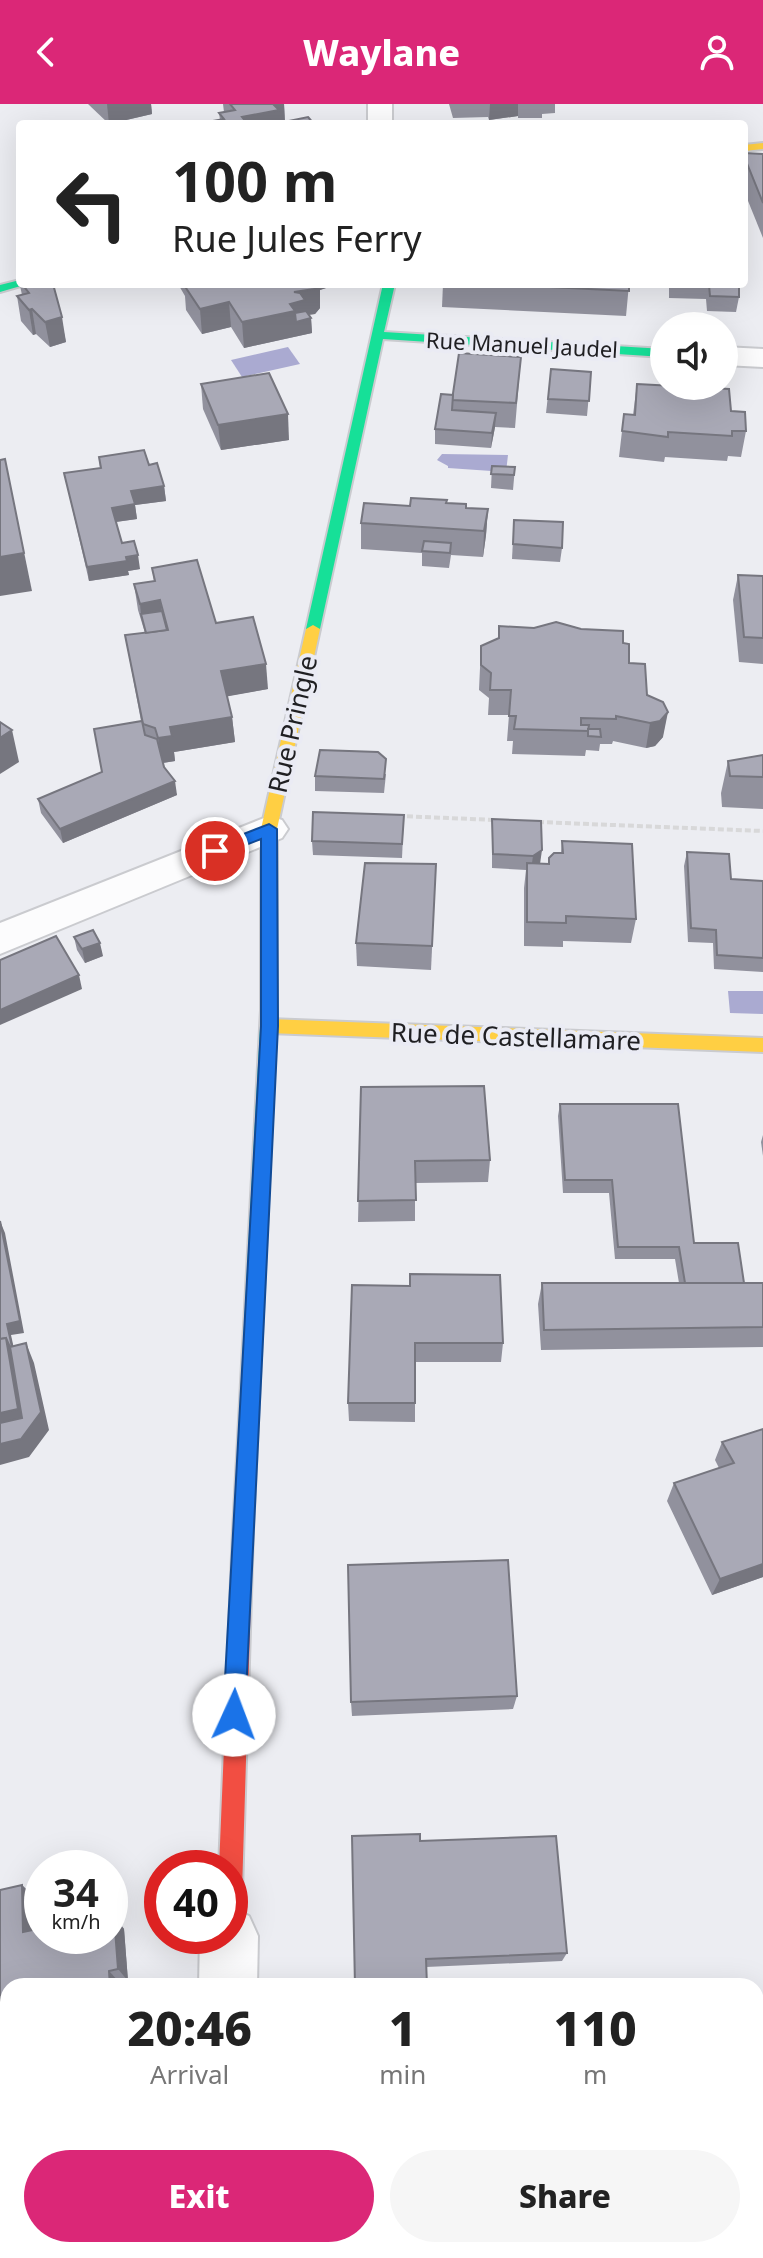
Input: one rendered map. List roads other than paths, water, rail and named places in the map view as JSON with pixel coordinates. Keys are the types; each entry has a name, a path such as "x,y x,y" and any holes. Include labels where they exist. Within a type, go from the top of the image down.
{"street":[{"name":"Rue Pringle","path":"231,1850 235,1686 269,1026 269,829 388,288"},
{"name":"Rue Manuel Jaudel","path":"380,335 650,352"},
{"path":"738,357 763,358"},
{"path":"0,939 269,829"},
{"name":"Rue de Castellamare","path":"269,1026 763,1045"},
{"path":"228,1978 229,1954"}],"water":[{"path":"288,347 300,364 242,377 231,360"},
{"path":"442,454 508,455 506,472 448,468 437,460"},
{"path":"728,991 763,991 763,1014 730,1013"}]}
